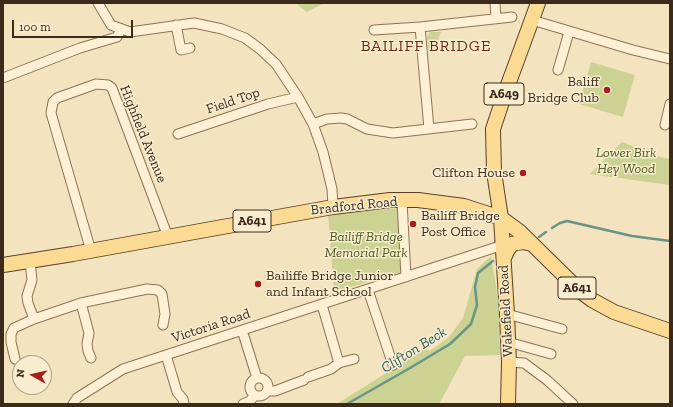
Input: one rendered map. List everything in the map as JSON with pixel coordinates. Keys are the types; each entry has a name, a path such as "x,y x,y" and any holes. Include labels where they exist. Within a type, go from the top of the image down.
{"main road":[{"name":"A649","path":"501,218 494,172 493,129 538,3"},
{"name":"Bradford Road","path":"3,265 91,251 333,207 390,200 418,200 464,206 501,218 520,232 580,291 592,300 614,312 670,331"},
{"name":"Wakefield Road","path":"501,218 509,362 508,404"},
{"path":"503,252 507,251 512,244 523,242 532,244"}],"street":[{"path":"98,3 111,24 130,32 194,23 222,29 245,38 260,50 276,64 298,97 313,124 323,152 332,189 333,207"},
{"path":"495,3 496,18"},
{"path":"374,30 420,27 512,17"},
{"path":"532,20 569,32 670,59"},
{"path":"176,25 181,50"},
{"path":"420,27 429,129"},
{"path":"3,78 74,50 117,37 122,29"},
{"path":"558,70 569,32"},
{"name":"Highfield Avenue","path":"91,251 60,146 51,113 51,107 57,98 96,84 108,85 112,88 168,237"},
{"name":"Field Top","path":"178,134 268,104 298,97"},
{"path":"665,125 669,111"},
{"path":"313,124 327,119 341,118 367,129 393,133 472,124"},
{"path":"402,201 406,278"},
{"name":"Victoria Road","path":"73,404 77,398 123,369 406,278 503,252"},
{"path":"30,261 32,280 27,296 34,319"},
{"path":"14,355 11,342 11,334 14,328 34,319 81,303 147,289 158,290 162,294 165,314 163,325"},
{"path":"368,290 393,365"},
{"path":"81,303 89,333 87,344 91,358"},
{"path":"322,305 339,364"},
{"path":"507,314 562,329"},
{"path":"242,330 257,378"},
{"path":"508,342 552,354"},
{"path":"166,355 177,392 183,399 184,404"},
{"path":"267,391 267,382 263,378 257,378 252,381 250,386 251,391 255,395 261,396 267,391 275,391 354,359"},
{"path":"509,362 524,363 547,380 573,404"},
{"path":"243,404 250,401 255,395"}],"green space":[{"path":"298,3 324,3 307,12 298,5"},
{"path":"430,32 441,32 437,42 428,49 427,37"},
{"name":"Baliff Bridge Club","path":"591,62 635,75 623,117 579,104"},
{"name":"Lower Birk Hey Wood","path":"622,142 656,156 670,159 670,185 590,174"},
{"name":"Bailiff Bridge Memorial Park","path":"399,208 402,272 334,292 328,214"},
{"path":"491,256 499,305 500,355 465,356 439,404 337,404 426,348 430,351 448,338 463,318 477,269"}],"waterway":[{"name":"Clifton Beck","path":"552,228 567,221 632,236 670,241"},
{"name":"Clifton Beck","path":"539,237 546,232"},
{"name":"Clifton Beck","path":"347,404 450,344 471,324 477,305 475,287 478,273 493,261"}],"place":[{"name":"Baliff Bridge Club","path":"607,90"},
{"name":"Clifton House","path":"523,173"},
{"name":"Bailiff Bridge Post Office","path":"413,224"},
{"name":"Bailiffe Bridge Junior and Infant School","path":"258,284"}],"district":[{"name":"BAILIFF BRIDGE","path":"426,46"}]}
